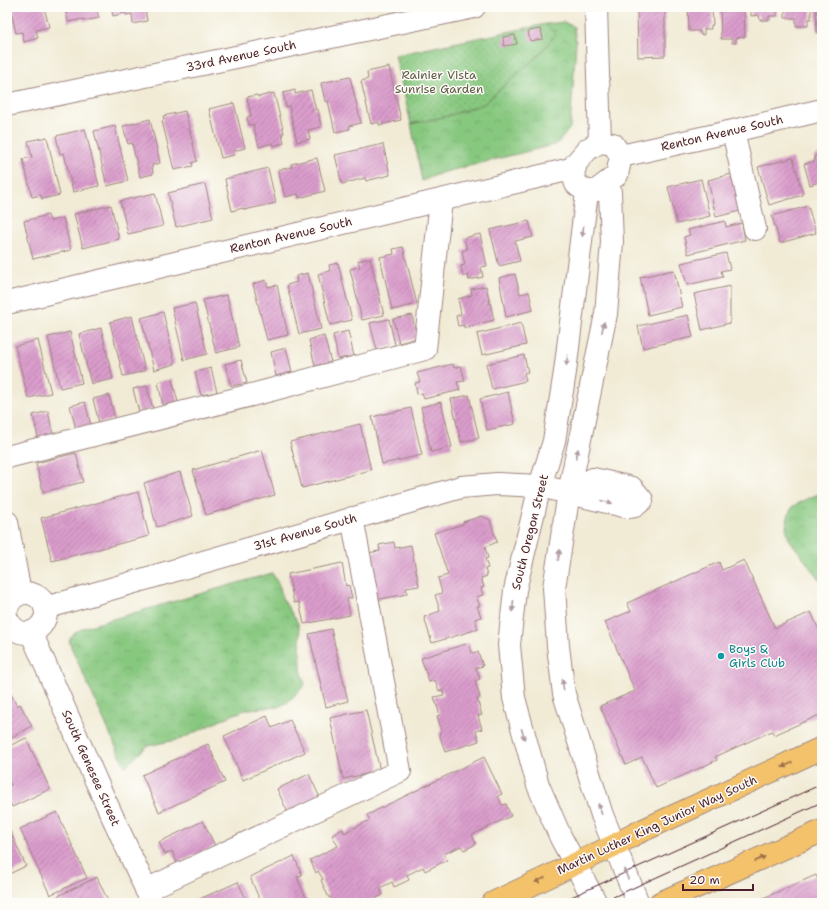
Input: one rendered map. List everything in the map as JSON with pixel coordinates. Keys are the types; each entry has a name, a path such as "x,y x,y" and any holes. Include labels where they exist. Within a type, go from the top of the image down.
{"main road":[{"name":"Martin Luther King Junior Way South","path":"493,903 637,833 822,748"},
{"path":"660,903 822,831"}],"street":[{"name":"33rd Avenue South","path":"7,105 474,7"},
{"path":"596,7 600,142"},
{"name":"Renton Avenue South","path":"621,156 822,110"},
{"path":"733,131 755,229"},
{"path":"600,142 613,144 621,156 617,175 597,190 587,192 576,184 573,174 576,163 588,149 600,142"},
{"name":"Renton Avenue South","path":"7,303 575,168"},
{"path":"607,183 610,192 612,242 606,314 569,492 554,588 558,646 564,694 602,815 638,903"},
{"name":"South Oregon Street","path":"587,192 566,364 554,441 540,486 515,590 509,645 514,698 538,786 561,838 596,903"},
{"path":"7,457 425,349 441,200"},
{"name":"31st Avenue South","path":"45,608 461,487 497,484 540,486 569,492"},
{"path":"149,896 400,771 352,518"},
{"path":"7,522 14,601 27,593 33,594 39,597 45,608 46,614 41,626 31,632 19,632 7,619"},
{"name":"South Genesee Street","path":"31,632 96,781 149,896"}],"green space":[{"path":"564,22 574,27 576,44 570,128 557,144 441,173 422,181 411,124 448,116 484,104 540,54 556,34 546,24"},
{"name":"Rainier Vista Sunrise Garden","path":"546,24 556,34 540,54 484,104 448,116 411,124 395,55"},
{"path":"822,492 822,583 789,539 786,527 789,513 793,506"},
{"path":"272,573 280,587 282,598 298,623 300,633 301,669 305,685 288,702 278,707 248,709 181,739 147,746 125,767 71,647 69,640 74,633 96,624"}],"building":[{"path":"10,7 44,7 49,27 36,30 38,38 24,42 22,32 16,33"},
{"path":"65,7 96,7 99,18 68,22"},
{"path":"111,7 145,8 147,21 133,24 132,14 126,15 125,13 113,16"},
{"path":"637,7 665,7 665,56 638,57"},
{"path":"688,7 712,7 713,25 711,25 711,29 704,29 704,35 700,34 700,31 689,31"},
{"path":"720,7 744,7 745,37 736,38 736,43 732,43 732,39 721,39"},
{"path":"751,7 777,7 777,16 769,16 769,20 760,20 759,15 751,16"},
{"path":"785,7 811,7 811,19 808,19 808,26 796,26 796,18 785,18"},
{"path":"816,7 822,7 822,32 817,32"},
{"path":"541,29 543,39 530,41 528,31"},
{"path":"515,35 517,44 504,46 503,37"},
{"path":"389,67 401,120 379,125 379,122 371,124 361,81 368,79 367,72"},
{"path":"350,77 361,123 349,126 350,129 335,132 328,101 325,101 321,83"},
{"path":"295,90 295,94 311,90 316,110 318,109 321,127 308,130 310,139 297,142 289,106 286,107 283,93"},
{"path":"274,93 284,133 282,133 284,143 273,146 272,143 259,147 253,124 249,125 247,117 251,116 247,97 257,95 258,97"},
{"path":"234,103 245,148 233,151 234,155 221,158 209,109"},
{"path":"185,111 197,161 192,163 193,166 174,170 162,121 164,120 163,116"},
{"path":"150,119 160,163 152,165 153,174 140,177 132,143 128,144 123,126"},
{"path":"115,126 128,181 107,186 94,131"},
{"path":"85,129 99,186 73,192 64,153 60,154 56,136"},
{"path":"47,137 60,195 42,199 41,195 32,197 23,159 32,157 28,141"},
{"path":"383,144 390,175 366,181 365,178 342,184 335,155"},
{"path":"822,153 822,181 810,185 804,164 815,161 814,156"},
{"path":"317,158 325,191 299,198 298,194 285,197 278,170 292,167 291,164"},
{"path":"793,158 803,195 769,205 758,167"},
{"path":"268,168 276,203 232,211 225,179"},
{"path":"735,173 744,210 716,217 708,180"},
{"path":"701,179 710,216 677,224 668,187"},
{"path":"205,184 213,218 176,227 168,193"},
{"path":"155,193 163,226 128,234 120,201"},
{"path":"111,205 119,239 83,248 74,214"},
{"path":"808,206 816,233 780,243 772,216"},
{"path":"48,215 50,221 63,218 71,250 33,259 24,221"},
{"path":"529,221 533,237 515,241 520,261 499,266 490,230"},
{"path":"725,221 726,227 742,223 745,240 688,254 684,237 690,235 688,230"},
{"path":"480,234 487,266 481,267 483,277 469,280 468,275 463,277 461,266 465,265 462,251 467,249 464,238"},
{"path":"403,247 417,304 392,310 380,257 394,254 393,249"},
{"path":"726,253 730,269 721,271 723,277 687,285 681,263"},
{"path":"370,258 384,315 362,320 350,269 360,267 358,261"},
{"path":"338,263 352,320 330,325 318,274 330,271 329,265"},
{"path":"674,270 682,307 648,315 640,277"},
{"path":"308,273 321,329 299,334 287,285 297,282 296,276"},
{"path":"515,274 520,294 529,292 533,310 506,317 499,278"},
{"path":"266,280 268,287 277,285 288,335 267,340 253,284"},
{"path":"486,286 494,320 464,328 464,325 458,326 456,316 461,314 458,299 472,295 471,289"},
{"path":"730,286 730,323 702,330 694,294"},
{"path":"227,295 239,347 216,353 203,300"},
{"path":"195,303 207,354 184,360 172,308"},
{"path":"163,312 175,364 154,370 141,318"},
{"path":"412,315 417,338 399,343 393,319"},
{"path":"688,315 693,337 643,348 638,326"},
{"path":"132,316 145,371 123,376 110,322"},
{"path":"389,319 395,345 377,350 370,323"},
{"path":"521,323 526,345 482,355 477,334"},
{"path":"101,328 113,379 91,384 79,334"},
{"path":"348,331 354,356 338,359 333,335"},
{"path":"70,332 82,383 60,388 48,337"},
{"path":"324,336 331,362 315,366 309,340"},
{"path":"38,340 51,393 28,398 15,346"},
{"path":"286,348 292,372 276,376 271,352"},
{"path":"524,355 528,372 524,373 526,381 492,389 486,364"},
{"path":"241,360 247,383 231,386 225,364"},
{"path":"453,364 454,368 461,366 465,381 457,382 460,390 424,399 422,393 417,394 415,383 420,382 417,373"},
{"path":"211,368 217,392 201,395 195,372"},
{"path":"172,379 178,402 163,405 158,382"},
{"path":"147,386 153,409 139,412 133,389"},
{"path":"508,392 515,424 487,430 480,399"},
{"path":"109,395 115,419 99,423 93,399"},
{"path":"469,395 479,438 461,442 451,399"},
{"path":"85,402 91,426 76,429 70,406"},
{"path":"441,402 452,447 431,452 421,407"},
{"path":"411,408 422,455 382,464 372,417"},
{"path":"48,411 53,435 38,438 33,415"},
{"path":"360,424 371,470 302,488 290,442"},
{"path":"262,450 275,495 206,515 193,470"},
{"path":"76,453 83,482 43,492 36,463"},
{"path":"180,472 193,516 157,527 144,483"},
{"path":"138,492 149,536 52,561 41,518"},
{"path":"482,516 490,520 497,542 485,547 488,558 485,559 488,568 485,569 487,576 481,578 484,587 481,588 483,595 476,597 480,606 477,606 481,617 475,619 478,629 432,643 424,617 440,611 435,595 442,593 438,578 448,575 434,533"},
{"path":"394,542 395,548 411,545 419,586 406,588 407,594 375,600 367,553 380,551 379,545"},
{"name":"Boys & Girls Club","path":"744,560 775,628 811,612 822,637 822,714 774,735 772,731 715,757 717,760 656,788 642,757 626,765 600,706 635,691 605,622 631,611 627,603 719,562 722,570"},
{"path":"342,563 346,586 349,585 352,598 347,599 350,615 304,624 299,602 294,603 288,574"},
{"path":"331,629 348,701 326,707 309,634"},
{"path":"469,643 472,653 478,652 483,666 476,668 480,679 475,681 480,697 477,699 482,715 478,716 482,729 476,731 479,741 445,752 439,733 442,731 437,716 440,715 434,697 444,695 442,690 439,691 435,680 429,682 421,658"},
{"path":"7,678 12,687 8,689 17,706 20,704 32,726 7,740"},
{"path":"366,710 380,771 343,779 330,718"},
{"path":"267,716 272,728 290,720 305,752 243,780 224,736"},
{"path":"26,738 50,789 12,807 7,795 7,787 11,785 7,776 7,747"},
{"path":"208,744 225,782 159,812 142,775"},
{"path":"484,757 502,794 498,796 502,805 506,804 511,816 472,835 476,844 464,850 461,846 444,854 447,860 425,871 423,867 407,875 409,880 394,887 392,882 380,888 383,895 366,903 334,903 331,897 329,898 321,880 323,879 318,871 316,873 310,860 338,846 332,835 343,829 344,833 370,820 367,815"},
{"path":"309,774 321,800 289,815 277,789"},
{"path":"57,812 87,878 50,895 20,829"},
{"path":"203,821 215,846 177,863 172,851 165,854 159,842"},
{"path":"10,831 26,866 7,875 7,832"},
{"path":"294,856 302,875 297,877 308,903 261,903 250,877"},
{"path":"816,875 822,886 822,903 752,903"},
{"path":"97,877 109,903 59,903 56,897"},
{"path":"238,882 248,903 196,903 195,901"}],"tram line":[{"path":"558,903 822,784"},
{"path":"600,903 822,802"}],"place":[{"name":"Boys & Girls Club","path":"721,656"}]}
